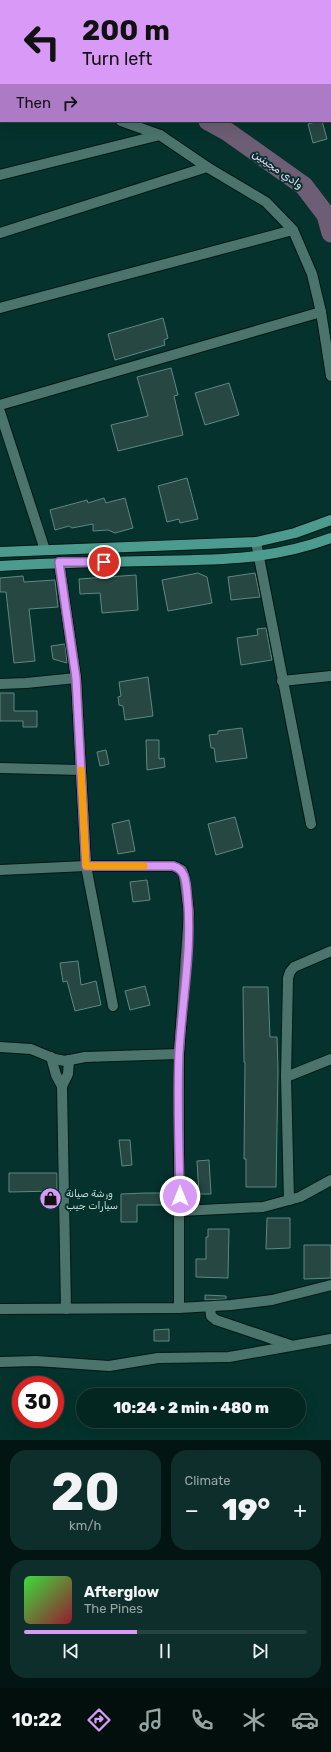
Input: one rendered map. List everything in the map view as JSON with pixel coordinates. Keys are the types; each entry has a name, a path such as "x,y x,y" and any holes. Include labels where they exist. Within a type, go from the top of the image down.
{"main road":[{"path":"0,552 256,542 295,533 331,520"},
{"path":"0,566 59,562 258,557 298,549 331,538"}],"street":[{"path":"124,122 160,135 208,167 266,202 293,230 312,274 321,312 331,376"},
{"path":"0,175 160,135"},
{"path":"0,233 208,167"},
{"path":"0,308 293,230"},
{"path":"0,405 321,312"},
{"path":"0,412 45,550"},
{"path":"256,542 311,824"},
{"path":"59,562 76,678 86,866 113,1006"},
{"path":"282,681 331,676"},
{"path":"0,684 26,684 76,678"},
{"path":"0,768 81,770"},
{"path":"0,870 86,866 173,866 182,870 187,891 189,931 179,1054 179,1308"},
{"path":"289,1200 286,1078 290,972 294,967 331,951"},
{"path":"0,1047 23,1048 60,1060 85,1057 179,1054"},
{"path":"51,1057 56,1075 62,1086 66,1309"},
{"path":"286,1078 331,1059"},
{"path":"62,1086 68,1074 69,1060"},
{"path":"180,1211 250,1208 289,1200 300,1197 331,1180"},
{"path":"0,1309 179,1308 210,1306 272,1300 331,1285"},
{"path":"210,1306 211,1316 216,1320 290,1346"},
{"path":"0,1362 36,1361 109,1366 158,1358 229,1357 331,1339"}],"building":[{"path":"322,122 327,139 313,143 308,124"},
{"path":"163,318 168,338 164,340 165,345 115,360 108,334"},
{"path":"171,368 178,395 174,396 183,435 118,451 111,425 148,416 137,377"},
{"path":"229,383 239,415 205,425 195,393"},
{"path":"187,478 198,519 180,523 179,519 167,522 158,486"},
{"path":"104,498 106,503 125,498 133,528 115,533 108,530 93,531 93,524 72,528 69,526 55,530 50,510 87,500 88,503"},
{"path":"198,573 207,577 212,603 168,611 162,580"},
{"path":"255,573 260,597 231,600 228,577"},
{"path":"136,575 138,610 102,613 100,593 80,594 79,579"},
{"path":"23,576 24,582 55,580 58,607 29,609 35,661 14,663 6,592 0,592 0,578"},
{"path":"266,628 272,660 241,665 237,638 258,635 257,629"},
{"path":"65,644 67,663 53,659 51,646"},
{"path":"148,677 153,716 125,720 123,706 119,705 118,697 121,696 119,682"},
{"path":"0,693 14,693 14,711 37,711 37,727 23,727 23,721 0,721"},
{"path":"242,728 247,758 216,762 214,748 211,748 209,735 218,734 218,731"},
{"path":"146,740 159,740 159,759 164,758 165,767 147,770"},
{"path":"106,750 109,764 100,766 97,752"},
{"path":"235,817 243,847 216,855 208,824"},
{"path":"129,820 135,851 118,854 112,824"},
{"path":"147,880 150,900 133,902 130,882"},
{"path":"78,961 81,985 96,981 101,1005 75,1011 67,981 63,982 60,963"},
{"path":"145,986 150,1005 130,1010 125,991"},
{"path":"243,987 268,987 270,1037 277,1037 278,1069 276,1187 246,1187 246,1159 244,1159 245,1062"},
{"path":"119,1140 130,1140 132,1165 122,1166"},
{"path":"209,1160 211,1194 199,1194 197,1161"},
{"path":"9,1173 57,1173 57,1191 9,1192"},
{"path":"170,1193 170,1205 137,1205 137,1222 121,1222 121,1194"},
{"path":"267,1218 290,1218 290,1248 266,1249"},
{"path":"208,1229 229,1229 228,1278 196,1277 196,1259 206,1259 206,1237 208,1237"},
{"path":"304,1245 331,1245 331,1278 304,1279"},
{"path":"205,1295 226,1296 226,1299 205,1300"},
{"path":"169,1329 169,1341 154,1341 154,1330"}],"waterway":[{"name":"وادي مجينين","path":"210,122 228,132 304,186 326,215 331,233"}],"slow traffic":[{"path":"81,770 86,866 144,866"}],"place":[{"name":"ورشة صيانة سيارات جيب","path":"51,1199"}],"route":[{"path":"104,562 59,562 76,678 86,866 173,866 182,870 184,875 189,913 189,931 179,1054 180,1196"}]}
